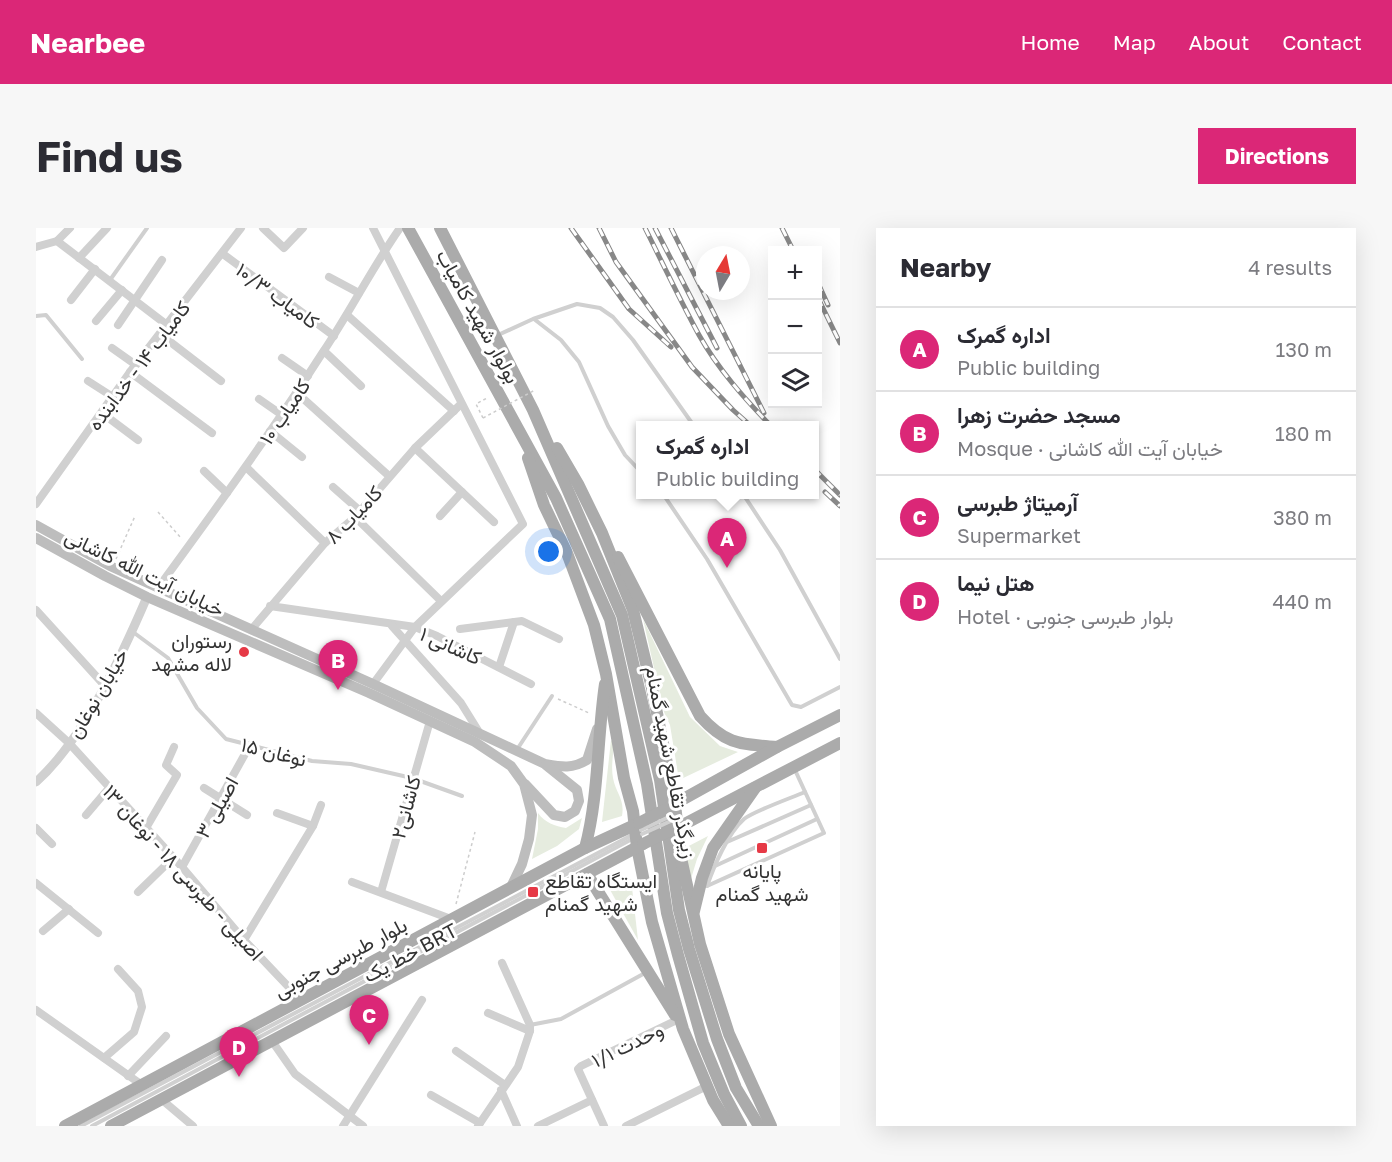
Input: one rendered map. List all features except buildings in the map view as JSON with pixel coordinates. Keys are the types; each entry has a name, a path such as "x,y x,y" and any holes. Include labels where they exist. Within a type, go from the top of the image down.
{"main road":[{"name":"بولوار شهید کامیاب","path":"408,228 515,423"},
{"name":"بولوار شهید کامیاب","path":"440,228 533,410"},
{"path":"533,410 578,484 602,533 633,610 652,688 681,858 700,944 729,1034 771,1126"},
{"name":"زیرگذر تقاطع شهید گمنام","path":"533,410 622,615 660,780 679,910 689,949 736,1088 759,1126"},
{"path":"515,423 544,505 567,553 594,624 639,834 652,922 680,1024"},
{"name":"زیرگذر تقاطع شهید گمنام","path":"515,423 556,498 610,619 647,784 667,913 675,944 704,1043 724,1094 741,1126"},
{"name":"خیابان آیت الله کاشانی","path":"36,525 112,567 545,764 567,768 578,766 587,760 600,720"},
{"path":"602,533 626,570 700,716 713,731 738,744 777,747"},
{"name":"خیابان آیت الله کاشانی","path":"36,537 147,597 475,742 511,766 524,784 532,815 529,839 512,887"},
{"path":"585,848 590,827 606,674"},
{"path":"639,834 674,817 777,747 840,715"},
{"path":"111,1126 587,874 639,834 674,817 757,786 840,743"},
{"path":"524,784 554,815 565,817 575,811 579,801 577,790 545,764"},
{"path":"693,915 702,878 713,848 757,786"},
{"name":"بلوار طبرسی جنوبی","path":"65,1126 585,848 639,834"},
{"path":"587,874 680,1024 707,1086 729,1126"}],"street":[{"path":"36,247 57,241 70,228"},
{"path":"80,258 107,228"},
{"name":"کامیاب ۱۴ - خدابنده","path":"36,504 133,369 241,228"},
{"path":"263,228 284,248 303,228"},
{"path":"373,228 523,524 415,627 373,684"},
{"name":"کامیاب ۱۰","path":"158,588 297,393 347,315 384,250 400,228"},
{"path":"57,241 167,325"},
{"name":"کامیاب ۱۰/۳","path":"223,254 334,336"},
{"path":"118,325 162,260"},
{"path":"71,300 95,269"},
{"path":"329,277 359,293"},
{"path":"96,321 122,290"},
{"path":"347,315 454,411"},
{"path":"160,334 221,381"},
{"path":"112,348 133,369 212,433"},
{"path":"324,351 361,386"},
{"path":"282,358 308,376"},
{"path":"88,381 113,397"},
{"path":"297,393 389,476"},
{"path":"258,399 282,415"},
{"name":"کامیاب ۸","path":"251,630 325,543 357,513 415,448 461,404"},
{"path":"102,413 138,440"},
{"path":"270,431 302,457"},
{"path":"415,448 494,522"},
{"path":"246,467 325,543"},
{"path":"204,471 227,492"},
{"path":"333,487 441,601"},
{"path":"440,516 462,492"},
{"name":"خیابان نوغان","path":"36,782 69,743 105,686 147,597"},
{"name":"کاشانی ۱","path":"270,606 392,626 415,627 531,684"},
{"path":"36,610 105,686"},
{"path":"460,629 522,621 559,639"},
{"path":"499,667 514,622"},
{"path":"392,626 461,703 479,732"},
{"name":"اصیلی - طبرسی ۱۸ - نوغان ۱۳","path":"36,713 69,743 182,867 244,940 301,1000"},
{"name":"کاشانی۲","path":"381,892 430,721"},
{"name":"اصیلی ۳","path":"182,867 222,799 250,745"},
{"path":"146,828 176,777 176,773 166,765 174,747"},
{"path":"86,815 108,788"},
{"path":"204,788 247,815"},
{"path":"244,940 313,826 321,805"},
{"path":"277,813 313,826"},
{"path":"36,828 52,844"},
{"path":"138,892 173,858"},
{"path":"352,882 456,917"},
{"path":"36,884 98,933"},
{"path":"44,931 69,909"},
{"path":"431,1095 479,1124 518,1067 530,1028 502,963"},
{"path":"104,1058 134,1032 142,1007 138,991 118,969"},
{"path":"343,1126 422,1000"},
{"path":"36,1010 142,1085"},
{"path":"488,1013 530,1028"},
{"name":"وحدت ۱/۱","path":"592,1100 578,1069 580,1066 680,1024"},
{"path":"129,1076 166,1036"},
{"path":"272,1041 295,1074 363,1126"},
{"path":"456,1051 503,1088 517,1126"},
{"path":"626,1126 707,1086"},
{"path":"161,1099 193,1126"},
{"path":"538,1126 592,1100 604,1126"}],"lane":[{"path":"110,280 147,228"},
{"path":"495,336 533,318 577,304 600,308 613,316 633,340 690,421"},
{"path":"36,316 46,315 82,359"},
{"path":"533,318 561,340 579,362 608,426 636,466"},
{"path":"666,499 707,559 792,705 801,707 840,687"},
{"path":"746,499 780,550 840,658"},
{"name":"نوغان ۱۵","path":"132,631 168,658 197,708 226,739 312,761 351,764 412,778 462,796"},
{"path":"516,751 552,696"},
{"path":"707,885 824,833 794,766"},
{"path":"693,915 714,866 744,819 805,792"},
{"path":"727,843 811,805"},
{"path":"714,866 817,819"},
{"name":"خط یک BRT","path":"81,1126 639,834"},
{"name":"خط یک BRT","path":"92,1126 639,834"},
{"path":"530,1028 561,1019 648,972"}],"path":[{"path":"499,392 476,404 483,418 535,390"},
{"path":"158,512 188,547"},
{"path":"112,567 135,516"},
{"path":"552,696 600,720"},
{"path":"456,917 456,904 475,832"}],"shaded area":[{"path":"643,619 690,717 720,746 738,752 679,780 670,725 664,712"},
{"path":"611,740 614,744 613,778 623,810 622,816 602,822"},
{"path":"538,813 551,824 566,828 582,818 579,829 557,846 532,859 538,829"},
{"path":"708,836 697,859 690,882 683,849"},
{"path":"631,879 638,940 609,888"}],"railway":[{"path":"571,228 629,309 671,347"},
{"path":"599,228 616,262 692,367 745,421"},
{"path":"645,228 706,348 732,383 766,421"},
{"path":"655,228 717,348"},
{"path":"671,228 764,413"},
{"path":"782,228 791,246"},
{"path":"822,292 828,305"},
{"path":"819,300 840,343"},
{"path":"819,474 840,495"},
{"path":"825,492 840,506"}],"place":[{"name":"اداره گمرک","path":"727,568"},
{"name":"رستوران لاله مشهد","path":"244,652"},
{"name":"مسجد حضرت زهرا","path":"338,690"},
{"name":"پایانه شهید گمنام","path":"762,848"},
{"name":"ایستگاه تقاطع شهید گمنام","path":"533,892"},
{"name":"آرمیتاژ طبرسی","path":"369,1045"},
{"name":"هتل نیما","path":"239,1077"}]}
